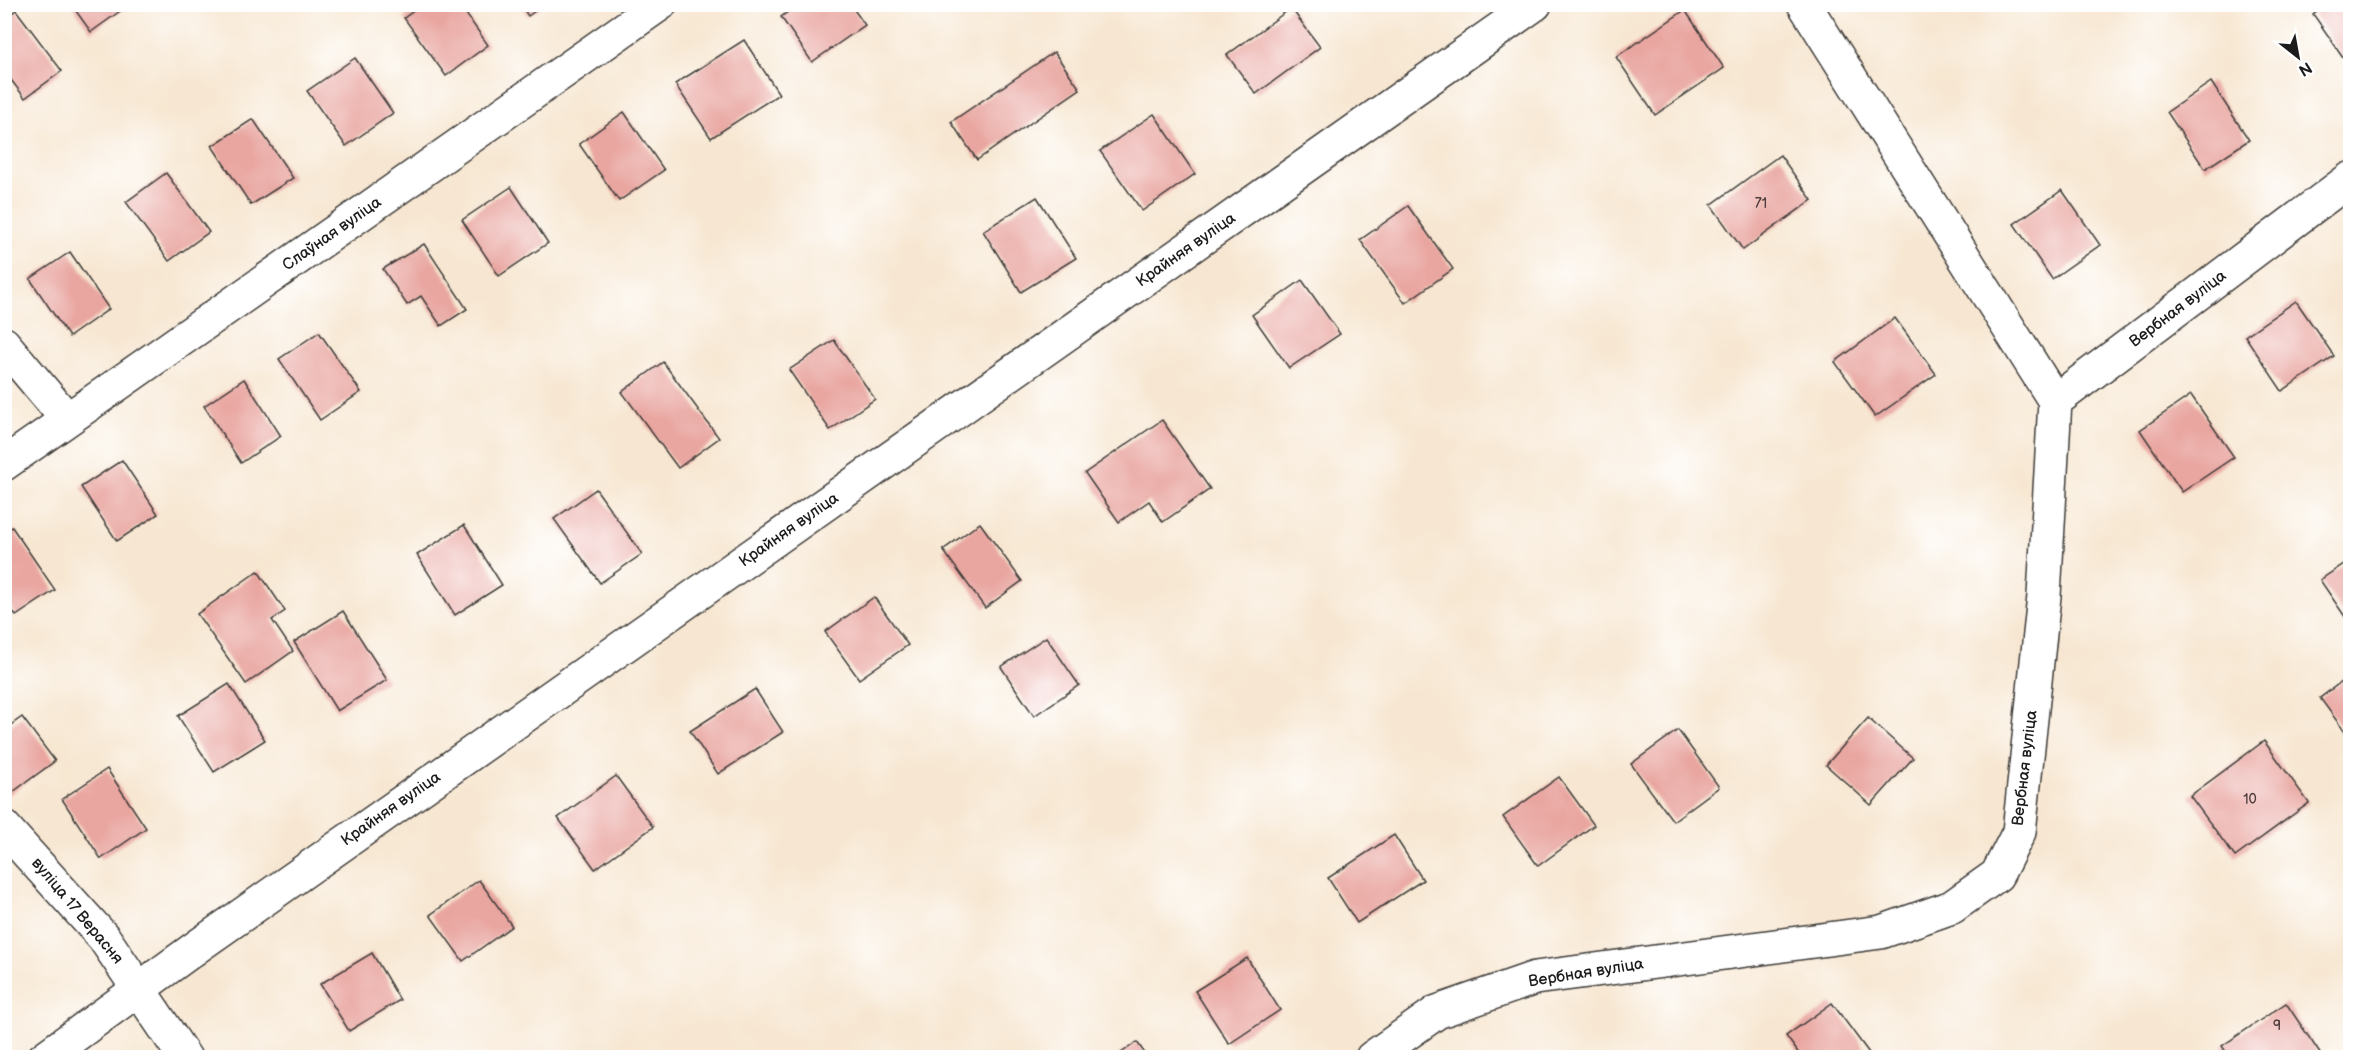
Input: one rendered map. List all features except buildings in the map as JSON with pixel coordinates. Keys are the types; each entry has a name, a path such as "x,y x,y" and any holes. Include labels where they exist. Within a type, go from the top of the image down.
{"street":[{"name":"Слаўная вуліца","path":"4,464 660,4"},
{"name":"Крайняя вуліца","path":"44,1058 139,987 1535,4"},
{"path":"1804,4 2055,401"},
{"name":"Вербная вуліца","path":"1372,1058 1437,1012 1535,978 1881,932 1952,907 1997,875 2019,832 2044,596 2055,401 2350,179"},
{"path":"4,344 67,419"},
{"name":"вуліца 17 Верасня","path":"4,827 104,939 139,987 185,1058"}]}
